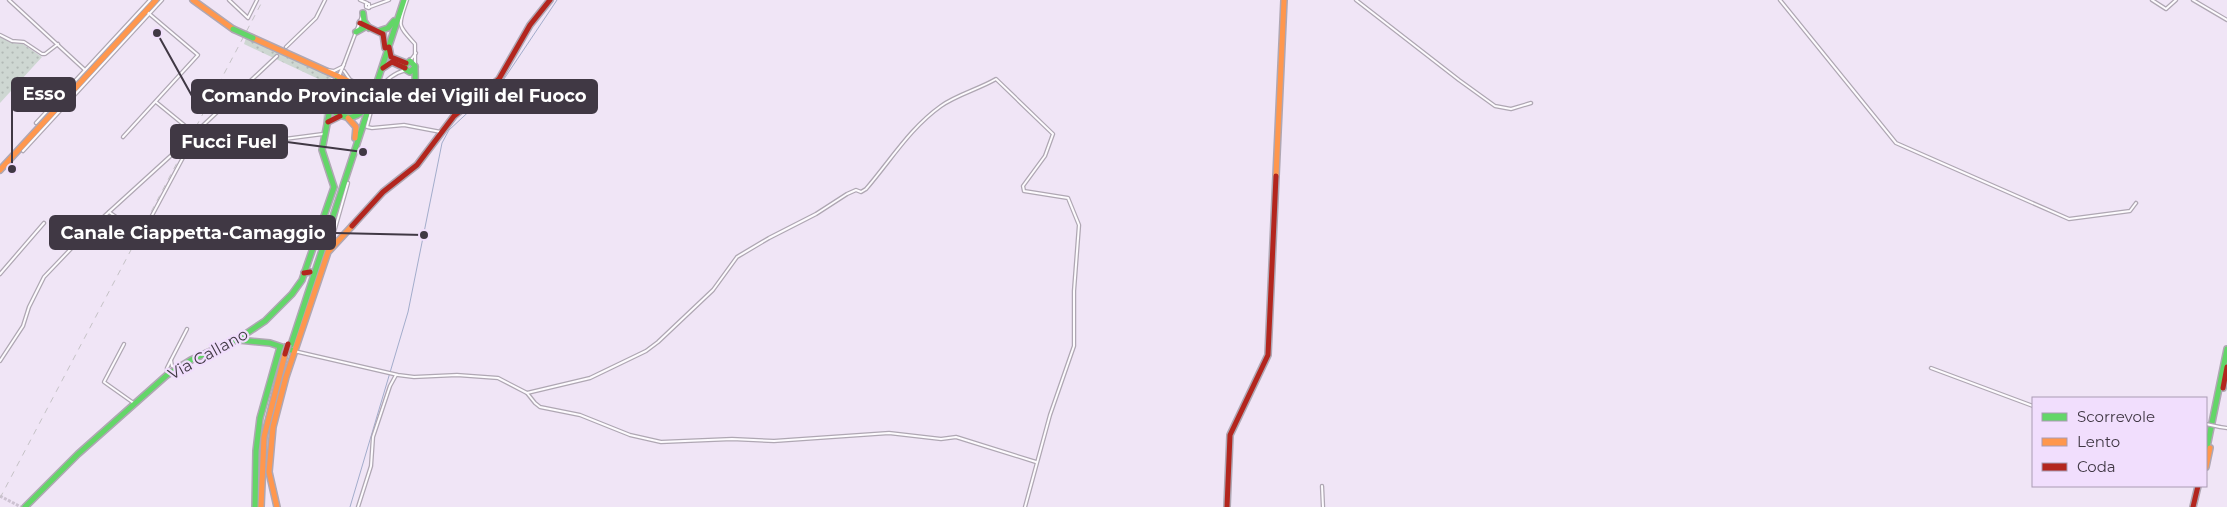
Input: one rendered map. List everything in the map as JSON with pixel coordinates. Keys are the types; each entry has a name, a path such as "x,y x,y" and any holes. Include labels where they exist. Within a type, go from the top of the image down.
{"main road":[{"path":"0,170 118,44 120,36 148,12 156,0"},
{"path":"193,0 233,29 399,104 406,104 413,97 415,67"},
{"path":"358,138 364,110 394,21 404,0"},
{"path":"264,507 264,438 269,411 289,345 404,0"},
{"path":"277,507 269,479 269,461 278,402 321,266 328,252 383,192 417,165 454,116 499,79 526,32 550,0"},
{"path":"1227,507 1230,434 1268,355 1284,0"},
{"path":"363,13 367,27"},
{"path":"360,23 379,31 385,30 394,21"},
{"path":"356,32 367,27"},
{"path":"394,30 389,48 390,55 406,67 413,76 415,83"},
{"path":"379,31 385,40 385,48"},
{"path":"379,75 387,63 396,62 406,67 415,67"},
{"path":"406,67 415,67"},
{"path":"324,70 336,87"},
{"path":"339,77 332,103 335,115 348,118 358,117 364,110"},
{"path":"336,87 352,83"},
{"name":"Via Callano","path":"26,507 78,454 167,376 177,368 238,340 264,321 292,294 307,272 334,187 333,177 322,156 328,122 335,115"},
{"path":"348,118 356,127 358,138"},
{"path":"347,181 364,119"},
{"path":"289,345 352,164"},
{"path":"238,340 259,342 294,351"},
{"path":"255,507 256,453 260,419 280,347"},
{"path":"2207,447 2227,350"},
{"path":"264,507 266,454 271,412 286,355"},
{"path":"2207,462 2227,367"},
{"path":"2194,507 2200,487"}],"street":[{"path":"10,0 85,70"},
{"path":"36,123 55,110 85,70 120,36 150,0"},
{"path":"118,44 162,0"},
{"path":"229,0 248,18 257,0"},
{"path":"286,47 316,18 325,0"},
{"path":"361,0 368,6"},
{"path":"339,77 363,13 368,6 389,0"},
{"path":"404,0 401,26 403,32 415,44 417,51 415,67"},
{"path":"1356,0 1495,106 1511,109 1531,103"},
{"path":"1780,0 1896,142 2069,219 2130,211 2136,203"},
{"path":"2152,0 2166,9 2176,0"},
{"path":"2193,0 2227,20"},
{"path":"123,137 198,55 148,12"},
{"path":"0,35 12,41 24,42 42,54 46,54 58,44"},
{"path":"417,51 406,67 387,80 380,88 367,127 404,125 441,132"},
{"path":"141,236 196,132 277,56"},
{"path":"324,70 334,71 342,68"},
{"path":"342,68 346,77 352,83"},
{"path":"527,393 590,378 646,351 714,290 737,257 816,214 847,194 856,190 861,192 866,189 893,154 928,116 943,104 982,88 996,79 1053,134 1045,156 1022,186 1024,190 1068,198 1079,225 1074,291 1074,346 1036,462 1024,507"},
{"path":"0,361 23,326 29,307 44,277 87,232 176,152 189,129 156,102"},
{"path":"186,152 325,136"},
{"path":"23,151 32,138"},
{"path":"328,252 347,181"},
{"path":"110,212 135,230"},
{"path":"0,274 44,222"},
{"path":"167,376 166,370 187,329"},
{"path":"124,344 104,382 135,404"},
{"path":"294,351 414,377 457,375 493,377 527,393 535,403 546,409 574,413 630,435 661,442 732,439 774,441 889,433 956,438 1036,462"},
{"path":"171,360 172,366 177,368"},
{"path":"1931,368 2032,406"},
{"path":"358,507 371,466 374,438 395,374"},
{"path":"2207,424 2227,428"},
{"path":"1322,486 1323,507"}],"shaded area":[{"path":"0,37 13,43 23,44 42,57 0,103"},
{"path":"246,38 329,75 334,84 325,127 323,120 327,83 244,44"}],"waterway":[{"path":"350,507 408,312 442,143 449,130 504,79 557,0"}],"tunnel":[{"path":"277,56 286,47"},
{"path":"0,496 21,507"}],"railway":[{"path":"0,498 263,0"}],"traffic: fast":[{"path":"291,345 404,0"},
{"path":"363,13 364,21 369,28"},
{"path":"379,31 388,28 394,21"},
{"path":"356,32 365,27"},
{"path":"233,29 253,38"},
{"path":"379,95 400,104 409,102 414,89 415,80 415,66 410,61 405,65 405,69 410,72 415,67"},
{"path":"25,507 78,454 167,375 191,360 238,339 265,321 292,294 302,280 334,187 322,150 335,83 339,77"},
{"path":"336,89 350,83"},
{"path":"332,103 336,113 344,116 351,117 364,110"},
{"path":"239,340 270,343 294,351"},
{"path":"255,507 256,451 260,418 280,347"},
{"path":"2207,447 2227,349"}],"traffic: slow":[{"path":"0,170 156,0"},
{"path":"193,0 233,29"},
{"path":"1276,176 1284,0"},
{"path":"253,38 366,89"},
{"path":"366,89 379,95"},
{"path":"348,118 356,127 355,138"},
{"path":"277,507 269,472 273,427 286,377 328,252 352,226"},
{"path":"261,507 264,437 285,354"},
{"path":"2207,462 2210,448"}],"traffic: jam":[{"path":"352,226 383,192 417,165 454,116 499,79 530,25 550,0"},
{"path":"360,23 383,34 385,48"},
{"path":"389,47 391,57 406,63"},
{"path":"383,68 392,62 405,68"},
{"path":"328,122 340,116"},
{"path":"1227,507 1230,435 1268,355 1276,176"},
{"path":"304,273 310,272"},
{"path":"285,354 288,344"},
{"path":"2223,388 2227,367"},
{"path":"2193,507 2198,487"}],"place":[{"name":"Comando Provinciale dei Vigili del Fuoco","path":"157,33"},
{"name":"Fucci Fuel","path":"363,152"},
{"name":"Esso","path":"12,169"},
{"name":"Canale Ciappetta-Camaggio","path":"424,235"}]}
